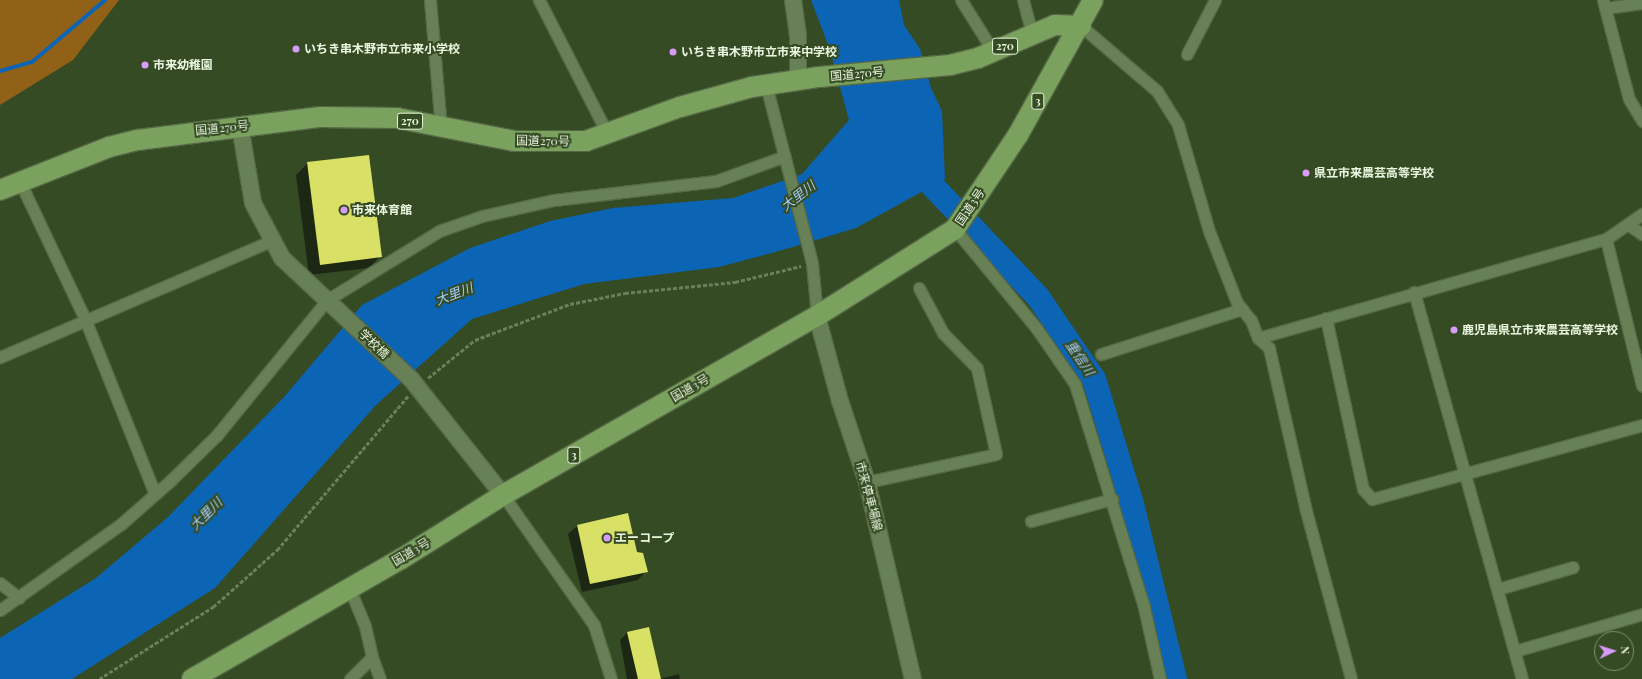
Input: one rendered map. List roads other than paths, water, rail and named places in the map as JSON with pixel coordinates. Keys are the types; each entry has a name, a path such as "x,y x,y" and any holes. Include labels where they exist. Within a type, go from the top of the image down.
{"highway":[{"name":"国道3号","path":"192,679 349,588 503,495 817,316 955,229 1018,135 1081,26 1094,0"},
{"name":"国道270号","path":"0,190 109,147 174,133 369,115 521,142 569,142 608,135 714,96 766,85 819,77 929,68 964,63 1032,34 1061,24 1081,26"}],"street":[{"path":"430,0 442,129"},
{"path":"539,0 608,135"},
{"path":"793,0 798,36 798,80"},
{"path":"961,0 994,51"},
{"path":"1023,0 1032,34"},
{"path":"1187,54 1215,0"},
{"path":"1642,3 1604,4 1629,99 1642,121"},
{"path":"1081,26 1157,91 1178,125 1209,231 1242,309 1258,338 1269,348 1305,507 1351,679"},
{"path":"766,85 809,255 817,316"},
{"name":"学校橋","path":"240,126 253,203 270,241 282,258 411,379 503,495"},
{"path":"0,610 19,598 155,494 217,435 332,305 439,231 482,216 554,200 716,181 785,159"},
{"path":"20,182 85,319 155,494"},
{"path":"1258,338 1414,292 1606,239 1629,225 1642,214"},
{"path":"1629,225 1642,234"},
{"path":"955,229 1037,329 1075,384 1112,499 1160,679"},
{"path":"1606,239 1642,386"},
{"path":"0,357 85,319 270,241"},
{"path":"867,482 996,454 977,368 943,333 920,288"},
{"path":"1414,292 1522,679"},
{"path":"1101,354 1242,309"},
{"name":"市来停車場線","path":"817,316 840,401 867,482 912,679"},
{"path":"1326,318 1363,489 1372,499 1465,472 1642,425"},
{"path":"503,495 594,625 611,679"},
{"path":"1031,521 1112,499"},
{"path":"1498,589 1573,567"},
{"path":"0,583 19,598"},
{"path":"349,588 380,679"},
{"path":"1515,651 1642,614"},
{"path":"350,679 372,657"}],"water":[{"name":"大里川","path":"811,0 899,0 904,25 920,49 931,88 942,111 945,179 856,228 786,249 719,267 584,284 472,319 376,405 215,588 72,679 0,679 0,638 96,578 168,517 284,397 362,305 470,248 550,221 613,208 733,198 802,174 849,120 830,50"}],"waterway":[{"path":"0,71 32,62 105,0"},
{"name":"重信川","path":"910,162 1038,297 1094,379 1132,504 1175,679"}],"place":[{"name":"いちき串木野市立市来小学校","path":"296,49"},
{"name":"いちき串木野市立市来中学校","path":"673,52"},
{"name":"市来幼稚園","path":"145,65"},
{"name":"県立市来農芸高等学校","path":"1306,173"},
{"name":"市来体育館","path":"344,210"},
{"name":"鹿児島県立市来農芸高等学校","path":"1454,330"},
{"name":"エーコープ","path":"607,538"}]}
